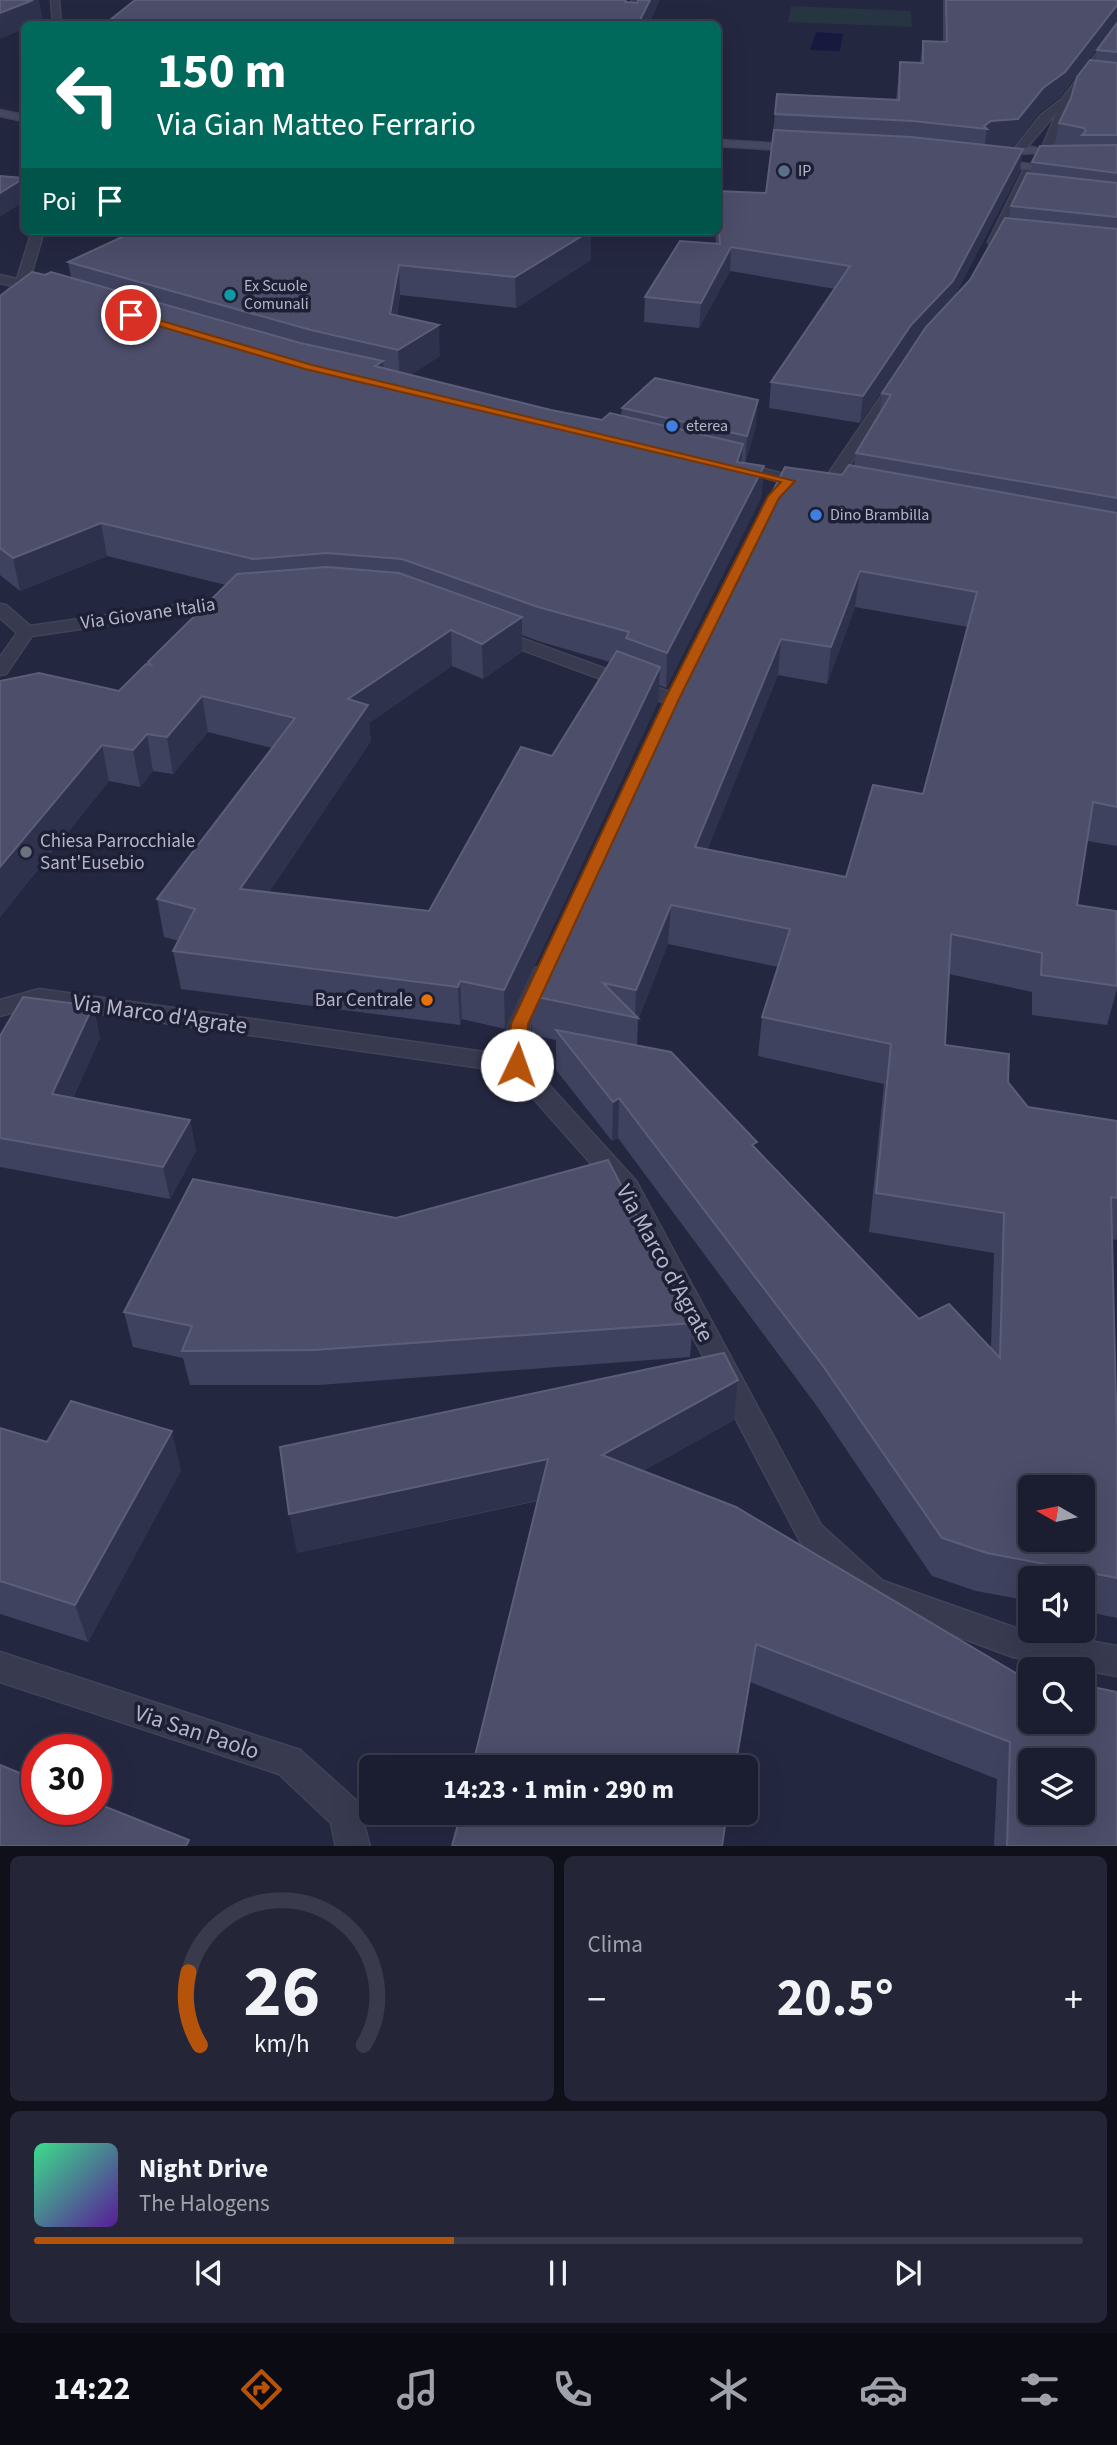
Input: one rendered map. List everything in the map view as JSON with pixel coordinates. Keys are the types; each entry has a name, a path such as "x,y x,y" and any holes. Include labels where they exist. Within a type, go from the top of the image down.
{"street":[{"path":"55,0 57,21"},
{"path":"632,21 636,0"},
{"path":"1014,165 1003,158 1014,151 1045,117 1065,101 1117,30"},
{"path":"1081,79 1093,80"},
{"path":"1048,153 1065,101"},
{"path":"0,113 21,116"},
{"path":"721,144 809,148"},
{"path":"1117,160 1014,151 978,157 1030,167 1117,167"},
{"path":"1048,153 1058,161 1049,166"},
{"path":"998,244 1023,195 1030,167"},
{"path":"0,303 22,284 37,235"},
{"path":"0,279 55,292"},
{"path":"722,463 833,490 901,377"},
{"path":"774,496 789,481"},
{"name":"Via Giovane Italia","path":"26,632 253,600"},
{"path":"0,609 26,632 0,670"},
{"path":"483,629 672,699"},
{"path":"517,1065 519,1024 549,961"},
{"name":"Via Marco d'Agrate","path":"0,1008 39,997 517,1065 627,1188 811,1534 873,1591 1013,1642 1117,1661"},
{"name":"Via San Paolo","path":"0,1667 289,1762 346,1814 353,1846"}],"shaded area":[{"path":"791,6 911,11 912,27 788,22"},
{"path":"816,32 843,34 840,51 810,50"}],"building":[{"path":"0,0 33,0 0,13"},
{"path":"135,0 626,0 625,2 637,3 638,0 650,0 640,21 109,21"},
{"path":"946,0 1117,0 1117,5 1065,72 1043,88 1018,119 991,121 984,126 987,129 913,121 775,114 777,94 899,100 900,62 923,63 923,41 947,42"},
{"path":"1117,23 1117,52 1097,50"},
{"path":"1090,60 1117,63 1117,135 1082,135 1086,131 1084,128 1059,123 1077,77"},
{"path":"774,130 911,137 1023,149 953,281 911,325 863,396 771,382 850,266 731,247 701,303 645,297 680,241 720,244 721,191 766,193"},
{"path":"1117,145 1117,173 1032,162 1040,146"},
{"path":"1027,173 1117,183 1117,217 1011,206"},
{"path":"0,176 21,178 21,180 0,193"},
{"path":"1005,218 1117,229 1117,498 856,453 891,395 882,393 926,327 970,280"},
{"path":"126,235 583,235 515,277 399,265 390,314 439,325 398,350 311,330 68,262"},
{"path":"32,272 45,275 51,272 300,343 383,361 375,366 551,410 602,420 610,413 743,444 737,462 764,466 667,653 626,638 629,632 538,607 402,559 327,553 253,559 101,523 13,558 0,548 0,296"},
{"path":"655,378 758,400 747,436 622,408"},
{"path":"849,465 1117,513 1117,807 1093,802 1077,905 1116,911 1117,986 1041,975 1042,953 951,934 945,1045 1009,1054 1008,1082 1028,1107 1117,1121 1117,1198 1111,1197 1117,1440 1117,1578 1095,1574 1095,1566 1055,1566 987,1553 942,1538 823,1366 619,1098 613,1102 556,1030 671,1052 757,1142 752,1145 919,1319 949,1304 1000,1358 1004,1213 876,1193 891,1044 762,1017 790,929 671,905 636,990 603,983 638,1018 532,996 532,985 685,664 785,467 842,475","holes":["860,571 977,592 923,794 873,785 846,877 695,847 781,639 831,647"]},
{"path":"327,567 399,573 522,617 482,644 451,630 348,699 368,705 240,889 429,911 521,747 552,756 617,651 660,667 504,990 460,981 458,987 173,951 195,909 157,899 295,718 202,696 167,737 147,734 133,750 102,745 0,867 0,681 39,673 119,691 146,664 151,665 148,662 237,574"},
{"path":"23,997 93,1006 52,1094 190,1120 163,1167 0,1138 0,1036"},
{"path":"608,1160 693,1323 314,1350 182,1351 192,1326 124,1312 193,1179 396,1218"},
{"path":"724,1353 738,1380 602,1455 736,1507 1018,1674 1018,1734 1095,1734 1095,1687 1117,1692 1117,1846 1007,1846 1010,1742 756,1644 737,1755 475,1755 548,1459 289,1514 280,1447"},
{"path":"71,1401 172,1431 75,1605 0,1581 0,1428 47,1442"},
{"path":"0,1765 21,1774 21,1825 112,1825 112,1809 189,1840 186,1846 0,1846"},
{"path":"458,1825 725,1825 722,1846 452,1846"}],"place":[{"name":"IP","path":"784,171"},
{"name":"Ex Scuole Comunali","path":"230,295"},
{"name":"eterea","path":"672,426"},
{"name":"Dino Brambilla","path":"816,515"},
{"name":"Chiesa Parrocchiale Sant'Eusebio","path":"26,852"},
{"name":"Bar Centrale","path":"427,1000"}],"route":[{"path":"131,315 309,367 748,469 789,481 774,496 672,699 519,1024 517,1065"}]}
